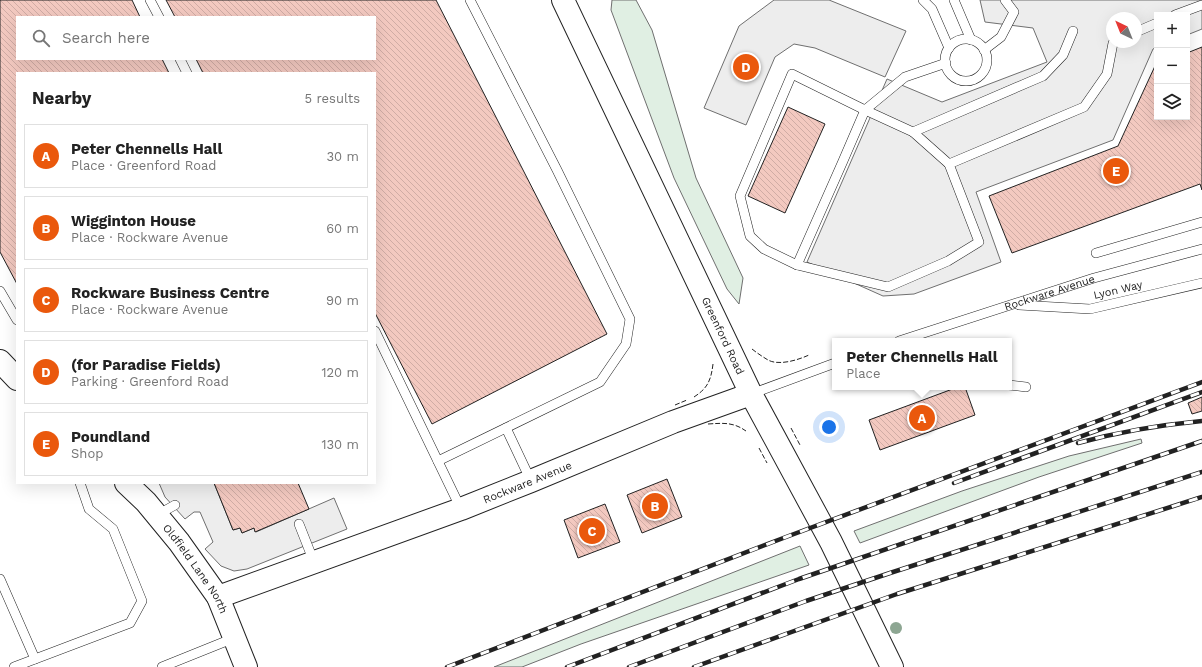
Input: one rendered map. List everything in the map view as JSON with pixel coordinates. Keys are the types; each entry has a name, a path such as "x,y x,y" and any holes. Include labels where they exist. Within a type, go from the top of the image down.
{"street":[{"name":"Greenford Road","path":"563,0 751,394 831,542 892,667"},
{"path":"0,361 16,378"},
{"name":"Rockware Avenue","path":"218,597 461,508 531,481 673,422 751,394"},
{"name":"Oldfield Lane North","path":"127,484 146,502 166,510 179,542 218,597 246,667"}],"lane":[{"path":"150,0 158,16"},
{"path":"438,461 600,382 626,344 630,319 557,170 470,0"},
{"path":"923,0 932,9 949,48"},
{"path":"954,0 966,25 971,40"},
{"path":"984,50 1001,38 1014,12 1005,0"},
{"path":"1183,12 1202,5"},
{"path":"1142,29 1154,24"},
{"path":"913,132 1043,76 1063,55 1073,31"},
{"path":"964,39 971,40 981,46 986,57 984,70 974,79 961,80 955,77 950,73 946,63 946,54 949,48 953,43 964,39"},
{"path":"949,164 1084,107 1107,74 1112,48"},
{"path":"180,60 186,72"},
{"path":"797,265 865,110 905,77 946,63"},
{"path":"792,74 865,110 913,132 949,164 979,242 948,260 888,287 797,265 764,249 750,236 740,196 792,74"},
{"path":"1096,253 1202,222"},
{"name":"Rockware Avenue","path":"909,338 1094,278 1202,249"},
{"name":"Lyon Way","path":"1014,305 1090,309 1202,283"},
{"path":"0,291 16,318"},
{"path":"376,332 461,508"},
{"name":"Rockware Avenue","path":"751,394 832,364"},
{"path":"1012,385 1026,387"},
{"path":"506,428 531,481"},
{"path":"14,667 130,623 142,601 113,529 89,509 80,484"},
{"path":"299,524 314,562"},
{"path":"0,579 35,659"},
{"path":"162,667 234,638"}],"green space":[{"path":"612,0 636,0 652,30 696,178 743,278 739,304 727,289 674,178 611,10"},
{"path":"1141,439 1142,443 1039,477 860,543 854,531 962,491 1069,456"},
{"path":"800,546 809,565 581,644 522,667 494,667"}],"shaded area":[{"path":"774,0 829,0 906,31 885,77 815,48 794,44 775,57 746,125 704,108 739,26"},
{"path":"980,0 1202,0 1202,29 1190,34 1190,12 1154,12 1154,48 1113,140 976,192 1001,262 914,294 883,296 807,262 887,79 942,102 1047,62 1033,28 985,22"},
{"path":"159,484 214,484 233,530 240,528 242,533 254,528 256,532 334,498 347,529 247,569 234,571 221,566 205,549 213,542 200,512 194,512 185,519 165,497"}],"building":[{"path":"0,0 132,0 140,16 16,16 16,60 162,60 168,72 16,72 16,282 0,252"},
{"path":"166,0 436,0 607,334 432,424 376,315 376,72 202,72 196,60 376,60 376,16 174,16"},
{"path":"1202,47 1202,190 1200,184 1012,253 989,196 1118,146 1154,68 1154,120 1190,120 1190,52"},
{"path":"788,107 825,124 785,213 748,196"},
{"path":"950,390 966,390 975,415 880,450 869,420"},
{"path":"1202,397 1202,411 1192,414 1188,403"},
{"path":"667,479 682,517 642,533 627,495"},
{"path":"214,484 298,484 309,509 255,532 254,528 242,533 240,528 233,530"},
{"path":"605,504 620,542 578,558 564,520"}],"railway":[{"path":"447,667 786,537 1202,382"},
{"path":"954,483 1202,392"},
{"path":"1078,443 1139,429 1202,421"},
{"path":"567,667 799,579 1202,441"},
{"path":"629,667 806,601 1202,472"},
{"path":"694,667 897,594 1202,497"}],"fence":[{"path":"752,349 772,362 794,360 809,355"},
{"path":"694,397 706,387 711,375 713,364"},
{"path":"675,405 687,400"},
{"path":"708,424 728,424 737,426 746,431"},
{"path":"791,428 800,445"},
{"path":"759,448 767,463"}],"place":[{"name":"(for Paradise Fields)","path":"746,67"},
{"name":"Poundland","path":"1116,171"},
{"name":"Peter Chennells Hall","path":"922,418"},
{"name":"Wigginton House","path":"655,506"},
{"name":"Rockware Business Centre","path":"592,531"}]}
